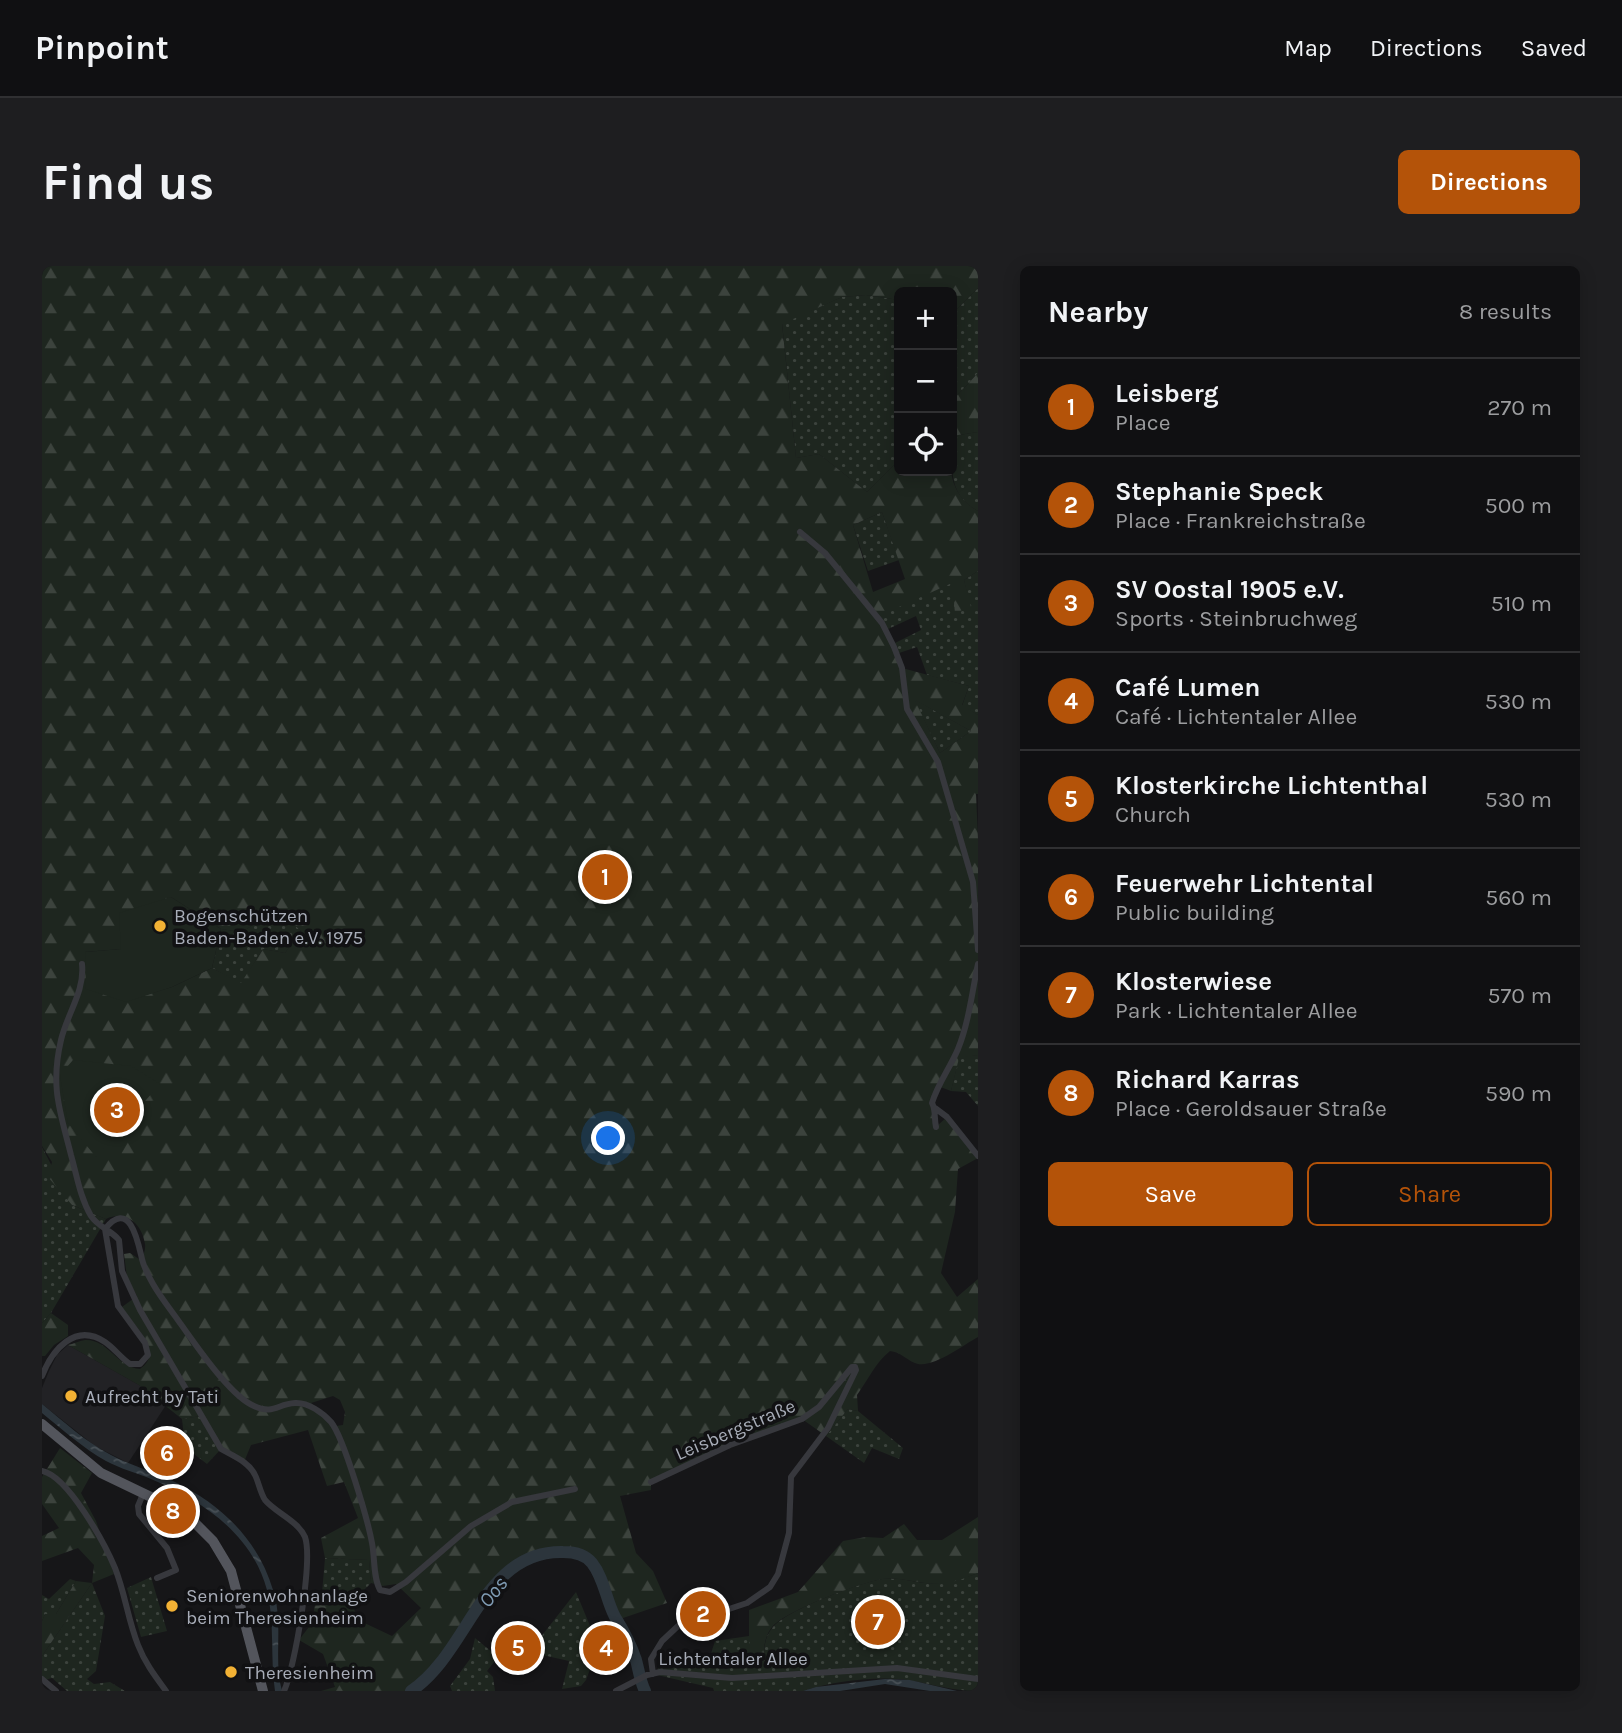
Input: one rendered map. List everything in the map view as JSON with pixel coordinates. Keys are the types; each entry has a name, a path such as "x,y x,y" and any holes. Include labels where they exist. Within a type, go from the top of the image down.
{"main road":[{"path":"42,1424 91,1466 170,1506 193,1521 213,1541 231,1571 263,1691"}],"street":[{"path":"800,532 825,553 881,623 894,647 902,668 907,709 938,762 974,882 978,950"},
{"path":"82,964 81,986 67,1016 58,1052 55,1090 80,1195 93,1219 119,1240 122,1271 140,1310 221,1450 244,1462 255,1473 265,1499 292,1522 304,1537 307,1578 285,1691"},
{"path":"978,964 966,1024 949,1070 937,1086 932,1102 978,1156"},
{"path":"935,1108 933,1116 936,1126"},
{"path":"105,1229 119,1218 129,1222 134,1228 152,1283 201,1352 232,1389 252,1406 269,1411 296,1402 314,1408 331,1422 339,1434 365,1517 380,1590 390,1592 406,1582 471,1526 512,1502 575,1489"},
{"path":"42,1376 58,1346 75,1337 93,1336 130,1364 140,1364 148,1355 145,1343 118,1306 105,1229"},
{"name":"Leisbergstraße","path":"650,1675 651,1659 670,1631 747,1603 770,1587 778,1574 789,1533 791,1477 828,1428 856,1370 855,1367 852,1367 819,1407 802,1419 730,1445 651,1482"},
{"path":"42,1471 54,1475 69,1491 105,1549 115,1567 138,1645 150,1671 166,1691"},
{"path":"143,1494 138,1506 139,1514 167,1548 176,1570 157,1578"},
{"name":"Lichtentaler Allee","path":"616,1691 650,1675 666,1672 732,1678 897,1668 978,1679"},
{"path":"42,1679 56,1691"}],"shaded area":[{"path":"68,1345 139,1385 166,1405 128,1463 95,1446 42,1404 42,1388 49,1371 57,1355"}],"green space":[{"path":"42,266 978,266 978,288 957,309 957,287 894,287 894,299 866,295 842,297 782,324 796,458 819,454 867,492 894,465 894,476 952,476 960,495 978,511 978,571 964,580 971,607 955,613 952,583 879,616 902,668 969,686 962,705 978,715 978,1055 959,1058 951,1091 938,1086 932,1103 937,1126 947,1117 978,1158 958,1169 955,1212 941,1273 957,1297 978,1279 978,1337 947,1356 929,1363 915,1363 890,1351 876,1366 857,1395 858,1411 848,1409 826,1436 802,1419 779,1426 651,1482 651,1490 620,1496 636,1553 653,1571 667,1603 623,1618 638,1659 630,1662 595,1572 576,1556 551,1555 526,1563 504,1577 430,1682 416,1691 321,1691 335,1687 323,1654 299,1640 312,1623 315,1604 341,1606 343,1599 353,1601 356,1619 392,1636 421,1608 396,1584 383,1586 371,1583 369,1560 325,1558 321,1538 358,1518 344,1482 327,1486 308,1430 251,1445 244,1462 221,1449 201,1416 182,1419 139,1385 68,1345 85,1340 93,1341 132,1367 140,1369 147,1362 149,1346 122,1307 137,1296 127,1277 124,1254 130,1253 142,1261 145,1244 140,1230 132,1220 120,1216 106,1219 72,1205 48,1177 52,1162 42,1146","holes":["882,512 905,579 873,592 853,525","915,700 971,731 940,753","171,897 221,929 242,932 278,908 301,931 285,953 263,949 241,983 212,968 172,987 126,1001 85,952 122,949","333,1396 340,1400 345,1412 343,1425 336,1426 311,1403"]},
{"path":"978,288 978,373 957,396 957,350 957,309"},
{"path":"866,295 894,299 894,465 867,492 819,454 796,458 782,323 842,297"},
{"path":"978,373 978,432 957,435 957,396"},
{"path":"978,432 978,511 961,497 953,479 953,476 957,476 957,435"},
{"path":"882,512 899,560 868,571 853,525"},
{"path":"978,571 978,715 962,706 969,686 927,675 917,647 899,653 895,643 921,630 916,616 886,630 879,615 953,582 970,607 964,580"},
{"path":"914,699 971,731 940,753"},
{"path":"171,897 221,929 212,968 172,987 126,1002 86,989 85,952 121,949 119,913"},
{"path":"278,908 301,931 285,953 263,949 241,984 212,968 221,929 242,932"},
{"path":"978,1055 978,1106 966,1092 951,1091 959,1057"},
{"path":"73,1060 131,1066 160,1084 96,1157 68,1123 60,1075"},
{"path":"42,1147 72,1205 106,1219 51,1313 42,1323"},
{"path":"51,1313 68,1325 68,1336 42,1356 42,1323"},
{"path":"848,1409 858,1411 903,1448 899,1459 872,1448 864,1463 826,1436"},
{"path":"201,1416 221,1449 207,1464 185,1447 182,1419"},
{"path":"60,1448 92,1473 81,1493 96,1521 114,1574 92,1583 94,1565 78,1548 42,1561 42,1536 59,1528 42,1504 42,1477"},
{"path":"978,1517 978,1573 939,1584 882,1579 842,1591 793,1612 773,1626 765,1643 765,1662 726,1669 749,1658 749,1610 798,1592 843,1541 866,1537 883,1538 904,1524 917,1540 942,1540"},
{"path":"325,1558 369,1560 371,1583 353,1601 343,1599 341,1606 321,1605"},
{"path":"978,1573 978,1691 901,1679 872,1679 803,1691 714,1691 713,1688 657,1675 659,1663 726,1669 764,1662 768,1635 781,1620 808,1605 857,1586 882,1579 939,1583"},
{"path":"151,1577 167,1631 141,1637 127,1588"},
{"path":"70,1579 76,1581 56,1614 45,1614 42,1621 42,1595 49,1599"},
{"path":"76,1581 92,1583 42,1656 42,1621 45,1614 56,1614"},
{"path":"92,1583 105,1616 96,1671 87,1679 94,1684 110,1682 125,1691 67,1691 52,1678 45,1680 42,1677 42,1656"},
{"path":"576,1592 602,1655 597,1665 592,1664 581,1686 562,1689 569,1661 529,1652"},
{"path":"749,1636 749,1658 744,1659 742,1651 710,1657 715,1641"},
{"path":"475,1638 498,1657 487,1671 493,1677 495,1691 452,1691 450,1686 470,1659"}],"water":[{"path":"42,1404 102,1450 192,1491 223,1513 248,1540 266,1572 276,1603 278,1666 282,1691 275,1691 267,1590 250,1552 237,1536 223,1521 189,1497 112,1464 89,1450 42,1413"},
{"path":"885,1679 910,1680 957,1691 930,1691 885,1684 840,1691 803,1691 816,1687"}],"waterway":[{"name":"Oos","path":"411,1691 431,1674 478,1606 513,1568 536,1556 563,1552 583,1556 596,1569 612,1610 632,1649 645,1691"}],"place":[{"name":"Leisberg","path":"605,877"},
{"name":"Bogenschützen Baden-Baden e.V. 1975","path":"160,926"},
{"name":"SV Oostal 1905 e.V.","path":"117,1110"},
{"name":"Aufrecht by Tati","path":"71,1396"},
{"name":"Feuerwehr Lichtental","path":"167,1453"},
{"name":"Richard Karras","path":"173,1511"},
{"name":"Seniorenwohnanlage beim Theresienheim","path":"172,1606"},
{"name":"Stephanie Speck","path":"703,1614"},
{"name":"Klosterwiese","path":"878,1622"},
{"name":"Klosterkirche Lichtenthal","path":"518,1648"},
{"name":"Café Lumen","path":"606,1648"},
{"name":"Theresienheim","path":"231,1672"}]}
